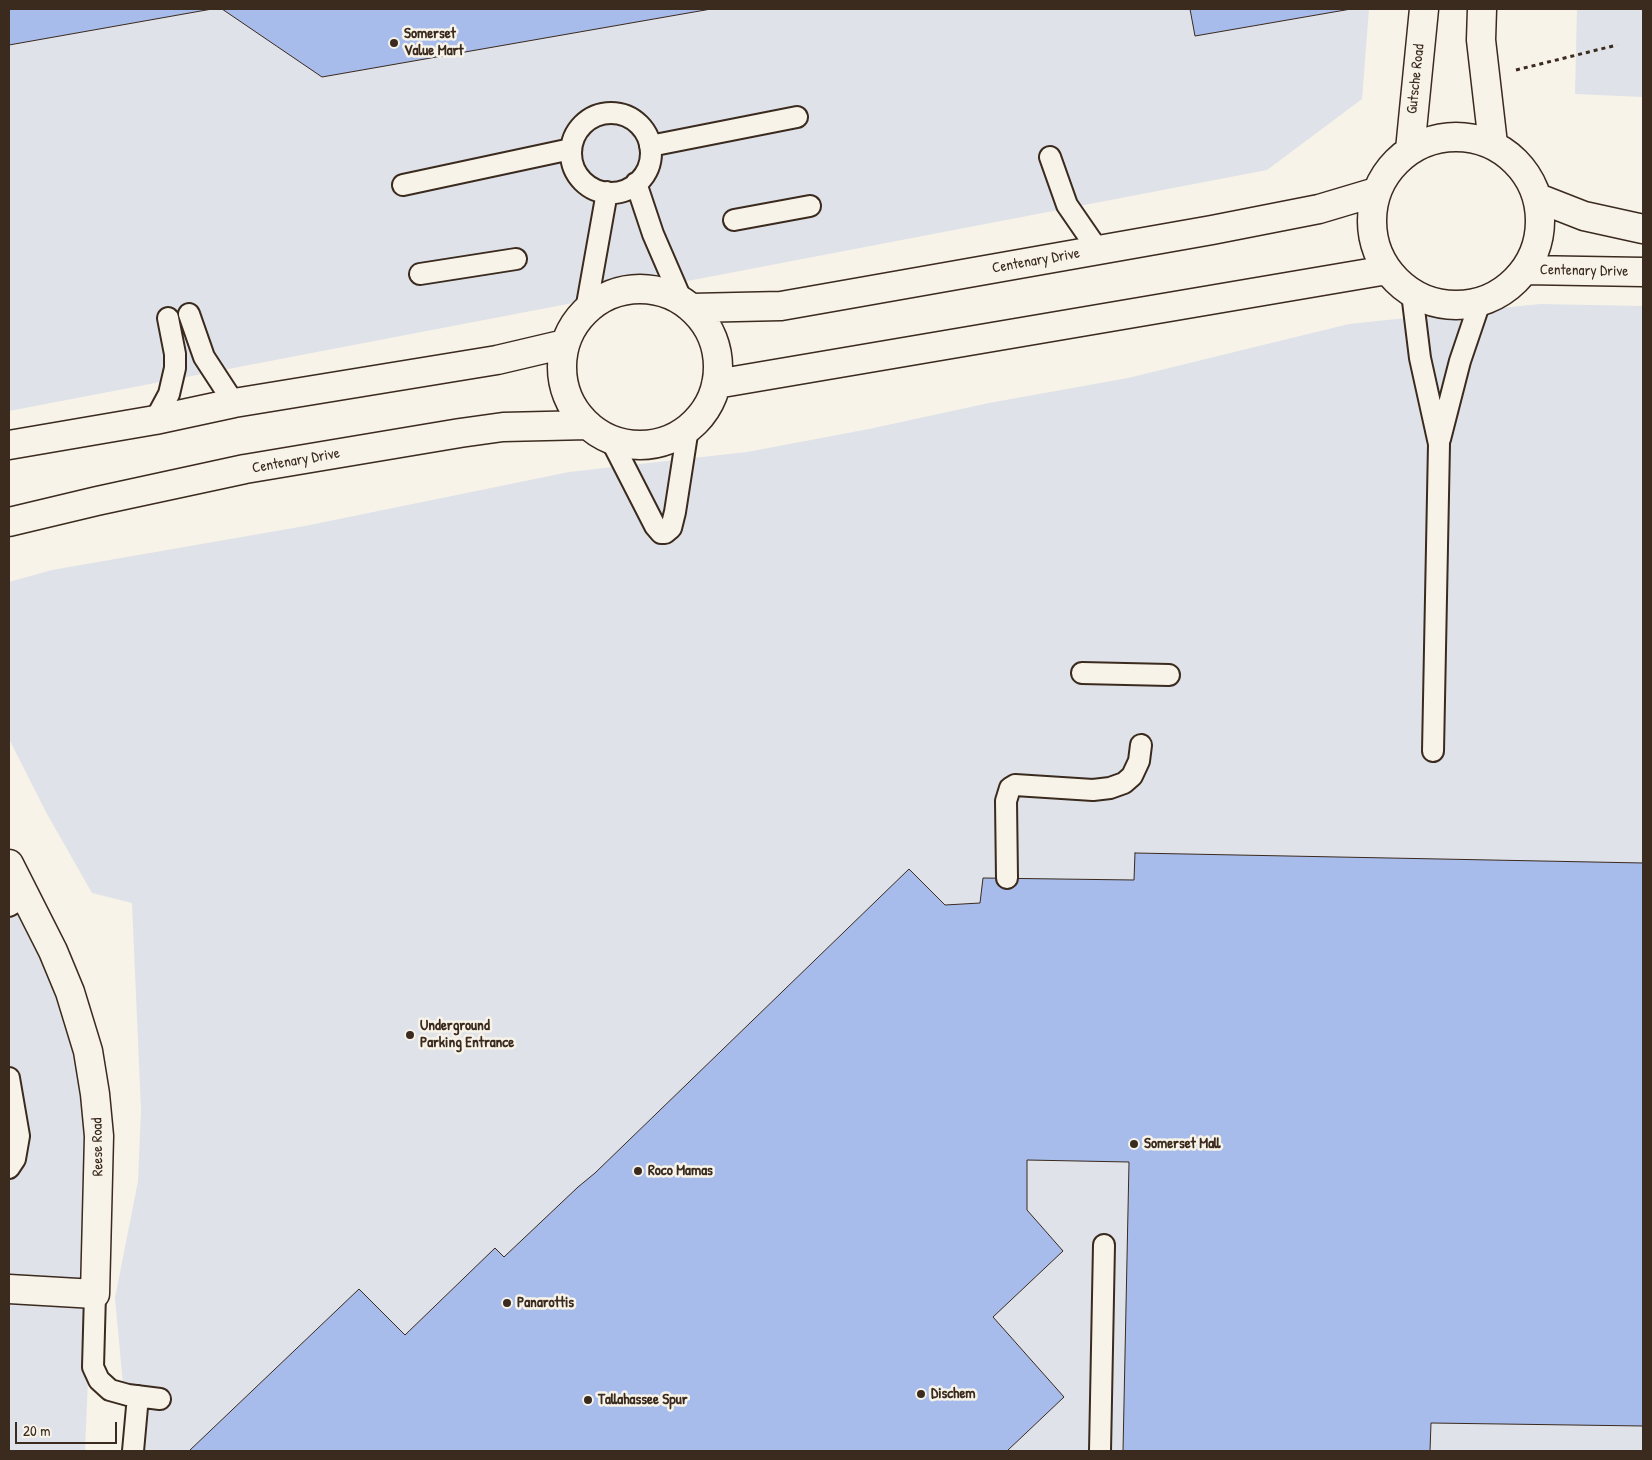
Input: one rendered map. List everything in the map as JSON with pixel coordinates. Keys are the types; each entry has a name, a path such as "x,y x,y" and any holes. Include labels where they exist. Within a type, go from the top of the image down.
{"street":[{"name":"Gutsche Road","path":"1410,150 1424,9"},
{"path":"1482,9 1481,40 1493,144"},
{"path":"1450,136 1472,138 1493,144 1508,154 1521,167 1538,198 1541,217 1539,236 1534,254 1512,284 1480,302 1446,305 1428,301 1412,293 1386,270 1377,252 1372,232 1372,212 1376,192 1390,169 1410,150 1430,141 1450,136"},
{"name":"Centenary Drive","path":"687,304 781,306 1297,213 1376,192"},
{"path":"1538,198 1584,216 1643,229"},
{"path":"716,384 1386,270"},
{"name":"Centenary Drive","path":"1524,270 1643,272"},
{"path":"628,290 652,290 687,304 700,317 712,337 718,360 716,384 706,408 688,428 664,441 651,444 624,444 611,440 588,425 573,408 565,388 562,366 565,344 573,326 586,310 605,297 628,290"},
{"path":"9,445 155,420 234,403 497,360 565,344"},
{"name":"Centenary Drive","path":"9,522 97,501 245,470 440,436 502,427 588,425"},
{"name":"Reese Road","path":"9,864 17,901 53,951 70,992 91,1068 99,1136 96,1294"},
{"path":"9,1289 96,1294"}],"lane":[{"path":"606,113 619,114 631,118 642,127 650,146 648,167 636,183 627,189 607,192 587,185 580,178 571,159 571,149 575,136 582,125 593,117 606,113"},
{"path":"650,146 797,117"},
{"path":"403,186 571,149"},
{"path":"1050,157 1067,205 1098,250"},
{"path":"636,183 653,234 687,304"},
{"path":"586,310 607,192"},
{"path":"734,220 810,206"},
{"path":"420,274 516,259"},
{"path":"1412,293 1420,358 1439,444"},
{"path":"1434,751 1439,444 1460,361 1480,302"},
{"path":"189,314 204,357 234,403"},
{"path":"155,420 169,394 175,368 175,354 168,318"},
{"path":"611,440 655,526 661,533 665,533 671,528 676,512 688,428"},
{"path":"1082,673 1169,675"},
{"path":"1007,878 1006,801 1010,788 1015,785 1093,790 1110,788 1124,783 1132,776 1139,761 1141,745"},
{"path":"9,1078 19,1136 15,1159 9,1168"},
{"path":"1100,1451 1104,1245"},
{"name":"Reese Road","path":"96,1294 93,1368 99,1380 110,1390 160,1399"},
{"path":"133,1451 138,1396"}],"path":[{"path":"1485,77 1617,45"}],"shaded area":[{"path":"9,9 1369,9 1362,99 1267,170 9,411"},
{"path":"1577,9 1643,9 1643,97 1575,94"},
{"name":"Somerset Mall","path":"1540,304 1643,306 1643,1451 109,1451 129,1449 115,1298 138,1181 141,1110 132,903 92,893 47,814 9,739 9,582 52,570 305,526 569,472 747,452 869,429 989,403 1128,378 1349,324"},
{"path":"9,872 51,952 98,1137 85,1451 9,1451"}],"building":[{"path":"9,9 212,9 9,45"},
{"name":"Somerset Value Mart","path":"222,9 711,9 322,77"},
{"path":"1190,9 1351,9 1195,36"},
{"name":"Somerset Mall","path":"1135,853 1643,863 1643,1426 1431,1423 1430,1451 1123,1451 1129,1162 1027,1160 1027,1210 1063,1251 993,1317 1064,1397 1007,1451 189,1451 359,1289 405,1335 495,1248 504,1257 595,1173 909,869 945,905 980,903 983,878 1134,880"}],"place":[{"name":"Somerset Value Mart","path":"394,43"},
{"name":"Underground Parking Entrance","path":"410,1035"},
{"name":"Somerset Mall","path":"1134,1144"},
{"name":"Roco Mamas","path":"638,1171"},
{"name":"Panarottis","path":"507,1303"},
{"name":"Dischem","path":"921,1394"},
{"name":"Tallahassee Spur","path":"588,1400"}]}
